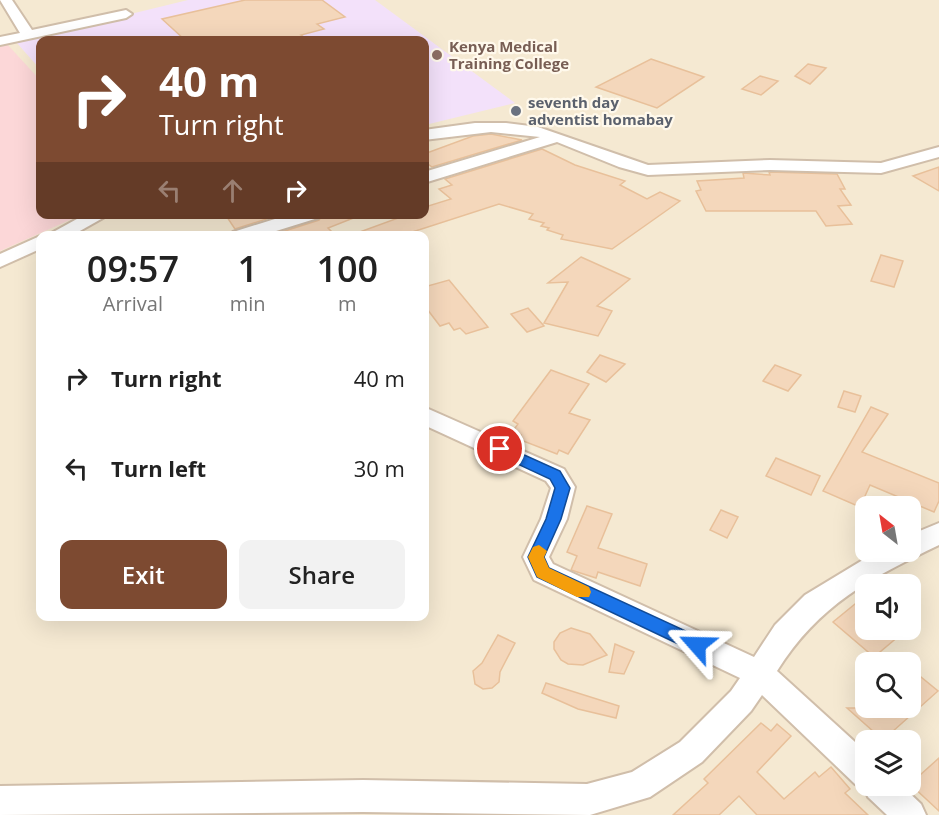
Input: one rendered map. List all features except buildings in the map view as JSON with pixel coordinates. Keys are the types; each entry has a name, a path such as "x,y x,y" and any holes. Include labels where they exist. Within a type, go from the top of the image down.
{"street":[{"path":"6,0 28,35"},
{"path":"0,41 126,14"},
{"path":"429,134 497,125 557,137 631,166 648,170 770,165 880,168 939,152"},
{"path":"429,176 557,137"},
{"path":"66,231 91,219"},
{"path":"256,231 295,219"},
{"path":"0,261 36,244"},
{"path":"429,418 555,475 563,488 554,519 536,557 543,572 759,673 855,763"},
{"path":"921,542 938,535"},
{"path":"0,802 162,806 363,796 587,800 639,786 691,752 741,702 785,634 814,603 880,562"},
{"path":"890,796 910,815"}],"shaded area":[{"path":"0,0 939,0 939,815 0,815"},
{"name":"Kenya Medical Training College","path":"188,0 375,0 424,36 41,36"},
{"name":"Kenya Medical Training College","path":"36,37 36,64 16,42"},
{"name":"Kenya Medical Training College","path":"429,40 515,103 429,124"},
{"path":"6,43 36,76 36,219 72,219 45,231 36,231 36,235 0,251 0,44"}],"slow traffic":[{"path":"539,551 536,557 543,572 583,592"}],"place":[{"name":"Kenya Medical Training College","path":"437,55"},
{"name":"seventh day adventist homabay","path":"516,111"}],"route":[{"path":"500,449 555,475 563,488 554,519 536,557 543,572 697,645"}]}
